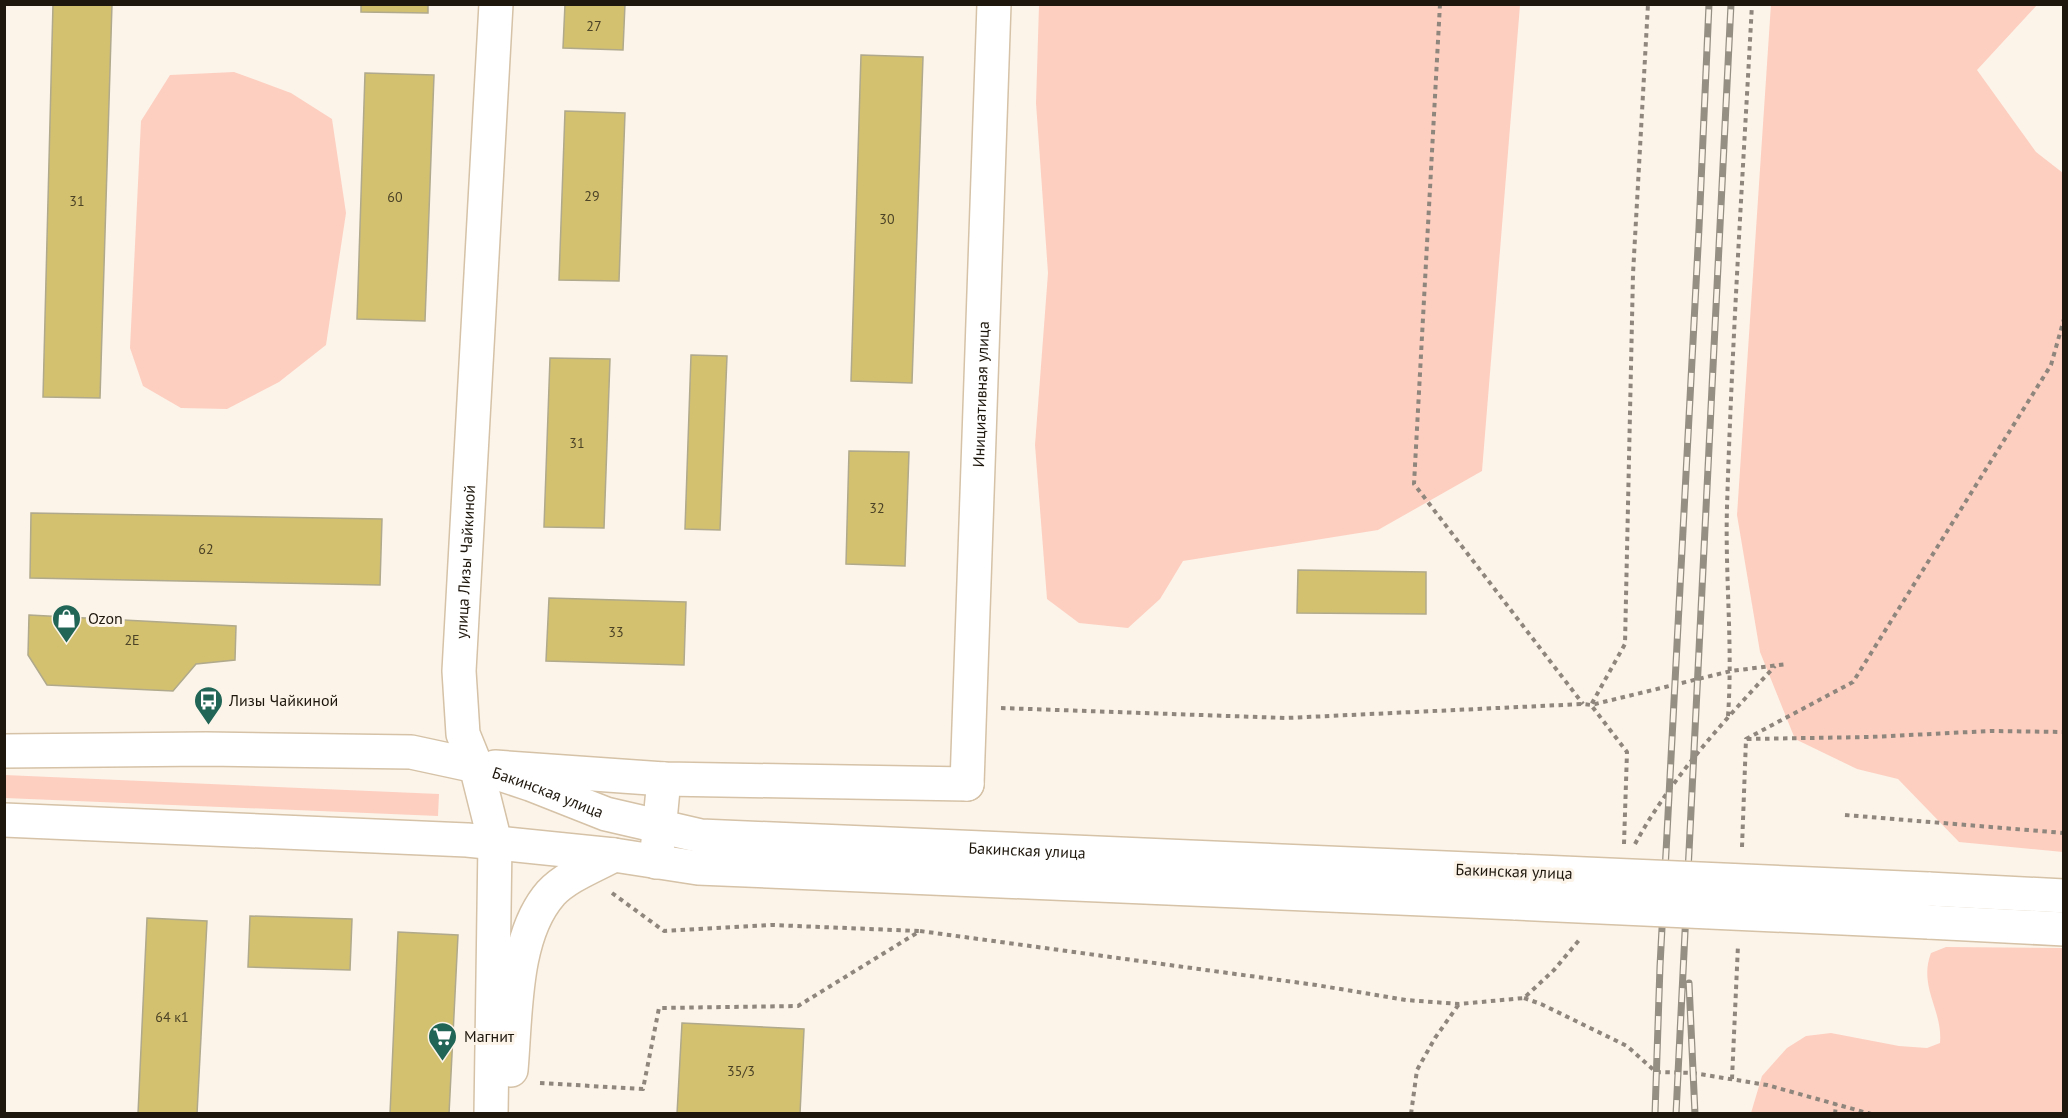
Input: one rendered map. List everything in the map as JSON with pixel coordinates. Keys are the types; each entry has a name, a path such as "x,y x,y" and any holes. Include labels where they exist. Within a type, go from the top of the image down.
{"main road":[{"name":"улица Лизы Чайкиной","path":"491,1113 495,842 476,765 463,734 459,672 496,4"},
{"name":"Инициативная улица","path":"664,779 967,784 994,4"},
{"name":"Бакинская улица","path":"4,751 206,749 411,752 476,765 606,814 701,836 1516,887 1928,922 2064,929"},
{"path":"476,765 664,779 656,862"},
{"name":"Бакинская улица","path":"4,820 495,842 614,855 698,868 1516,887 1928,889 2064,896"},
{"path":"508,1098 521,964 527,935 552,892 614,855"}],"path":[{"path":"1440,4 1414,484 1582,704"},
{"path":"1591,705 1625,644 1633,274 1648,4"},
{"path":"1728,717 1731,671 1727,510 1752,4"},
{"path":"1746,739 1853,682 2052,365 2064,320"},
{"path":"970,707 1286,718 1591,705 1731,671 1787,664"},
{"path":"1632,848 1670,789 1728,717 1775,666"},
{"path":"1591,705 1627,752 1623,854"},
{"path":"1746,739 1870,737 1990,731 2064,732"},
{"path":"1741,856 1746,739"},
{"path":"1845,815 2064,832"},
{"path":"583,872 664,931 772,925 920,931 1316,985 1406,1000 1459,1004 1524,998 1627,1046 1656,1072 1678,1071 1767,1085 1871,1113"},
{"path":"508,1098 643,1089 659,1008 798,1006 920,931"},
{"path":"1524,998 1554,970 1586,932"},
{"path":"1732,1079 1738,938"},
{"path":"1411,1113 1417,1070 1435,1038 1459,1004"},
{"path":"1835,1113 1836,1104"}],"shaded area":[{"path":"1771,4 2037,5 1977,70 2036,152 2063,173 2063,852 1959,842 1898,779 1857,769 1795,739 1760,652 1737,515"},
{"path":"1039,5 1520,5 1482,471 1378,530 1183,561 1160,599 1128,628 1079,623 1047,599 1035,445 1048,273 1036,103"},
{"path":"234,72 291,93 332,119 346,213 326,345 279,382 227,409 181,408 143,386 130,348 141,121 170,75"},
{"path":"5,775 439,794 438,816 5,798"},
{"path":"1946,947 2063,948 2063,1113 1751,1113 1762,1076 1787,1048 1806,1036 1831,1033 1899,1046 1927,1048 1940,1043 1938,1020 1927,977 1931,953"}],"building":[{"path":"53,4 112,4 100,398 43,397"},
{"path":"361,4 428,4 428,13 361,12"},
{"path":"565,4 625,4 623,50 563,48"},
{"path":"861,55 923,57 912,383 851,381"},
{"path":"365,73 434,75 425,321 357,319"},
{"path":"565,111 625,113 619,281 559,280"},
{"path":"691,355 727,356 720,530 685,529"},
{"path":"550,358 610,359 604,528 544,527"},
{"path":"849,451 909,452 905,566 846,564"},
{"path":"31,513 382,519 380,585 30,578"},
{"path":"1298,570 1426,572 1426,614 1297,613"},
{"path":"549,598 686,602 684,665 546,661"},
{"path":"29,615 236,626 235,660 196,664 173,691 47,685 28,655"},
{"path":"250,916 352,919 350,970 248,967"},
{"path":"147,918 207,921 197,1114 138,1114"},
{"path":"398,932 458,935 449,1114 390,1114"},
{"path":"682,1023 804,1029 800,1114 677,1114"}],"railway":[{"path":"1655,1114 1660,966 1709,4"},
{"path":"1676,1114 1731,4"},
{"path":"1689,983 1695,1114"}],"place":[{"name":"Ozon","path":"67,644"},
{"name":"Лизы Чайкиной","path":"208,726"},
{"name":"Магнит","path":"443,1062"}]}
